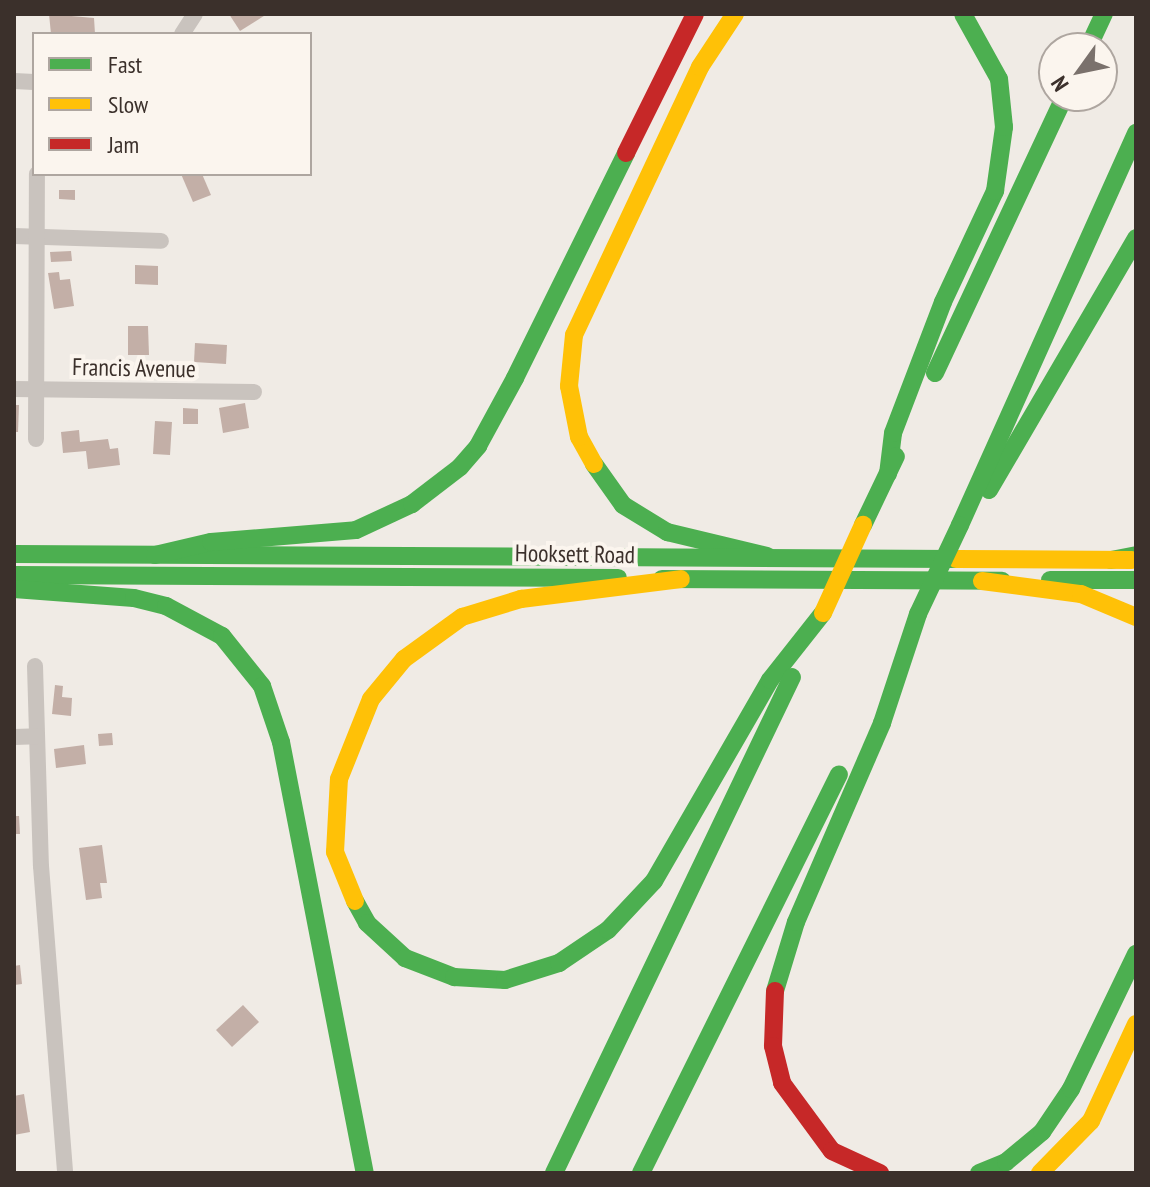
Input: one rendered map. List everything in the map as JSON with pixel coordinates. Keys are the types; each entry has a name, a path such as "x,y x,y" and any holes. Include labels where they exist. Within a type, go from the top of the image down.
{"main road":[{"path":"155,555 211,542 356,530 412,504 460,467 478,446 515,378 695,14"},
{"path":"735,14 700,67 584,307 574,335 569,386 579,437 606,486 623,505 667,532 767,556"},
{"path":"888,474 893,433 943,302 995,191 1004,127 999,79 963,14"},
{"path":"554,1173 823,613 1058,112"},
{"path":"641,1173 918,614 1136,133"},
{"path":"960,525 1014,455 1103,287 1136,238"},
{"name":"Hooksett Road","path":"14,554 1136,558"},
{"name":"Hooksett Road","path":"14,575 1136,580"},
{"path":"681,579 621,590 521,599 462,617 404,659 371,699 339,779 335,852 341,876 367,923 405,958 454,977 505,980 559,963 608,930 654,881 770,680 823,613"},
{"path":"982,581 1081,594 1136,617"},
{"path":"14,589 134,598 166,606 222,636 262,686 281,742 365,1173"},
{"path":"880,1173 832,1151 782,1083 773,1046 775,993 796,922 882,723 918,614"},
{"path":"979,1173 1006,1162 1042,1132 1071,1089 1136,954"},
{"path":"1040,1173 1091,1121 1136,1024"}],"street":[{"path":"183,32 195,14"},
{"path":"36,439 37,176"},
{"path":"14,236 161,241"},
{"name":"Francis Avenue","path":"14,389 254,392"},
{"path":"35,666 49,998 65,1173"},
{"path":"14,737 37,736"}],"building":[{"path":"49,14 94,18 95,32 51,32"},
{"path":"229,14 267,14 240,31"},
{"path":"182,176 203,176 211,195 193,202"},
{"path":"59,190 75,190 75,200 59,199"},
{"path":"71,251 72,261 51,262 50,252"},
{"path":"135,265 158,266 158,285 135,284"},
{"path":"59,272 60,280 70,279 74,306 54,309 48,273"},
{"path":"128,326 148,326 149,355 128,355"},
{"path":"195,343 227,345 226,364 194,362"},
{"path":"245,403 249,428 223,433 219,408"},
{"path":"14,405 19,405 18,432 14,432"},
{"path":"183,408 198,409 198,424 183,424"},
{"path":"155,421 172,422 170,455 153,454"},
{"path":"79,430 80,442 108,439 110,449 118,448 120,465 88,469 86,451 63,453 61,432"},
{"path":"55,685 63,686 62,697 72,698 71,716 52,714"},
{"path":"112,733 113,745 99,746 98,734"},
{"path":"84,745 86,764 56,768 54,749"},
{"path":"14,816 19,816 20,834 14,834"},
{"path":"102,845 107,883 100,883 102,898 86,900 79,848"},
{"path":"20,965 22,984 14,985 14,966"},
{"path":"243,1005 259,1022 232,1047 216,1030"},
{"path":"24,1094 30,1132 14,1135 14,1096"}],"traffic: fast":[{"path":"888,474 893,433 943,302 995,191 1004,127 999,79 963,14"},
{"path":"1096,32 1104,14"},
{"path":"935,373 1057,112"},
{"path":"960,525 1136,133"},
{"path":"155,555 211,542 356,530 412,504 460,467 478,446 515,378 626,153"},
{"path":"989,490 1136,238"},
{"path":"863,525 896,456"},
{"path":"594,464 623,505 667,532 767,556"},
{"path":"918,614 960,525"},
{"path":"14,554 956,559"},
{"path":"1111,560 1136,555"},
{"path":"14,575 618,578"},
{"path":"662,579 1002,581"},
{"path":"1050,580 1136,580"},
{"path":"14,589 134,598 166,606 222,636 262,686 281,742 365,1173"},
{"path":"355,901 367,923 405,958 454,977 505,980 559,963 608,930 654,881 770,680 823,613"},
{"path":"775,991 796,922 882,723 918,614"},
{"path":"554,1173 792,677"},
{"path":"641,1173 839,774"},
{"path":"979,1173 1006,1162 1042,1132 1071,1089 1136,954"}],"traffic: slow":[{"path":"594,464 579,437 569,386 574,335 700,67 735,14"},
{"path":"823,613 863,525"},
{"path":"956,559 1132,560"},
{"path":"355,901 335,852 339,779 371,699 404,659 462,617 521,599 681,579"},
{"path":"982,581 1081,594 1136,617"},
{"path":"1040,1173 1091,1121 1136,1024"}],"traffic: jam":[{"path":"626,153 695,14"},
{"path":"775,991 773,1046 782,1083 832,1151 880,1173"}]}
